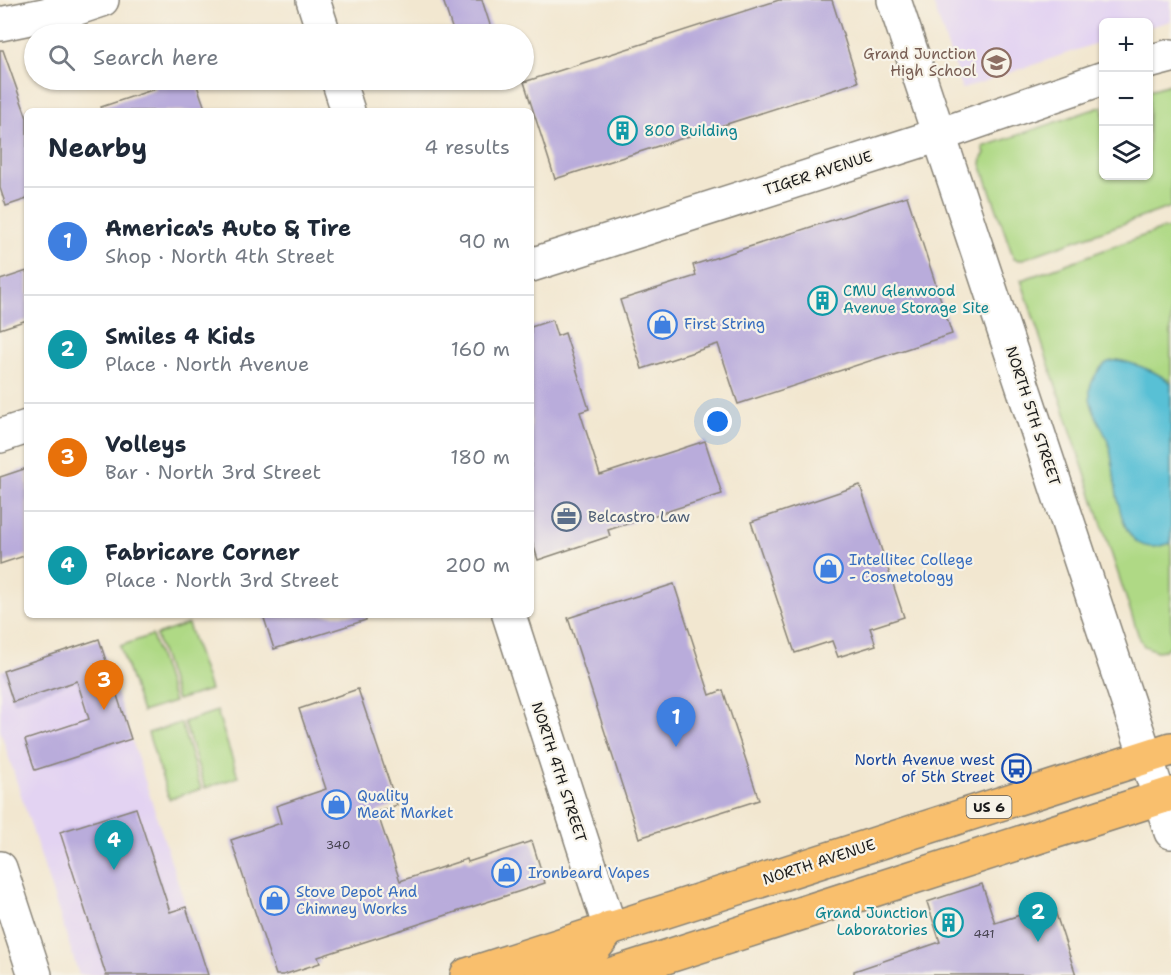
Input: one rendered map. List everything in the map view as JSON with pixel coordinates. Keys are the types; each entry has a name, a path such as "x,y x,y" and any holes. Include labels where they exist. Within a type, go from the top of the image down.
{"main road":[{"name":"NORTH AVENUE","path":"466,975 1158,753"},
{"path":"620,973 1165,796"},
{"path":"620,973 653,935 773,896 832,858"},
{"path":"542,975 584,962 610,928"}],"street":[{"path":"0,24 78,8 102,0"},
{"path":"313,0 321,24"},
{"name":"NORTH 5TH STREET","path":"894,0 939,135 1158,753 1171,832"},
{"path":"1153,61 1171,56"},
{"name":"TIGER AVENUE","path":"534,264 939,135 1099,80"},
{"path":"341,90 347,108"},
{"path":"0,436 24,428"},
{"name":"NORTH 4TH STREET","path":"510,618 610,928"},
{"path":"0,868 34,975"}],"shaded area":[{"name":"Grand Junction High School","path":"932,0 1171,0 1171,21 1153,26 1153,18 1099,18 1099,42 962,89"},
{"path":"99,639 208,975 79,975 0,730 0,671"}],"green space":[{"path":"1171,84 1171,207 1020,260 1014,259 981,164 985,153 983,147 1099,107 1099,180 1153,180 1153,89"},
{"path":"1171,228 1171,644 1165,650 1157,651 1144,646 1139,637 1021,280 1145,235"},
{"path":"188,624 210,690 177,700 156,635"},
{"path":"152,635 174,702 142,712 120,646"},
{"path":"217,711 238,777 205,788 184,722"},
{"path":"181,723 201,789 169,799 148,733"}],"water":[{"path":"1118,360 1146,368 1171,383 1171,543 1162,546 1153,547 1140,544 1130,535 1119,506 1107,438 1091,403 1090,388 1097,373 1108,362"}],"building":[{"path":"443,0 482,0 490,24 451,24"},
{"name":"800 Building","path":"779,0 832,0 858,82 555,179 527,90 534,90 534,79"},
{"path":"0,50 3,50 24,110 24,200 6,206 0,188"},
{"path":"152,90 199,90 205,108 101,108"},
{"name":"CMU Glenwood Avenue Storage Site","path":"907,196 952,334 738,404 718,344 642,369 620,300 696,276 693,265"},
{"path":"24,272 24,321 0,329 0,280"},
{"path":"552,320 557,336 565,333 589,409 580,412 600,475 705,441 722,494 608,530 610,536 538,560 534,547 534,326"},
{"path":"24,469 24,556 0,564 0,477"},
{"name":"Intellitec College - Cosmetology","path":"860,485 904,617 870,628 876,645 838,657 832,641 795,653 751,522"},
{"path":"674,584 710,695 723,690 759,800 639,838 568,618"},
{"path":"264,618 366,618 366,620 274,649"},
{"path":"99,639 131,739 35,770 25,740 89,719 77,681 13,702 3,671"},
{"path":"358,689 397,805 377,812 400,881 532,841 545,883 318,957 320,963 283,975 276,975 231,840 281,823 276,806 326,789 299,709"},
{"path":"136,808 170,912 186,907 208,975 106,975 60,832"},
{"path":"982,884 995,923 1048,906 1050,913 1055,911 1076,975 854,975 854,971 940,942 927,902"}],"place":[{"name":"Grand Junction High School","path":"997,63"},
{"name":"800 Building","path":"623,131"},
{"name":"CMU Glenwood Avenue Storage Site","path":"822,300"},
{"name":"First String","path":"663,324"},
{"name":"Belcastro Law","path":"567,517"},
{"name":"Intellitec College - Cosmetology","path":"828,569"},
{"name":"Volleys","path":"104,710"},
{"name":"America's Auto & Tire","path":"676,747"},
{"name":"North Avenue west of 5th Street","path":"1016,769"},
{"name":"Quality Meat Market","path":"336,805"},
{"name":"Fabricare Corner","path":"114,870"},
{"name":"Ironbeard Vapes","path":"507,873"},
{"name":"Stove Depot And Chimney Works","path":"275,901"},
{"name":"Grand Junction Laboratories","path":"949,922"},
{"name":"Smiles 4 Kids","path":"1038,942"}]}
